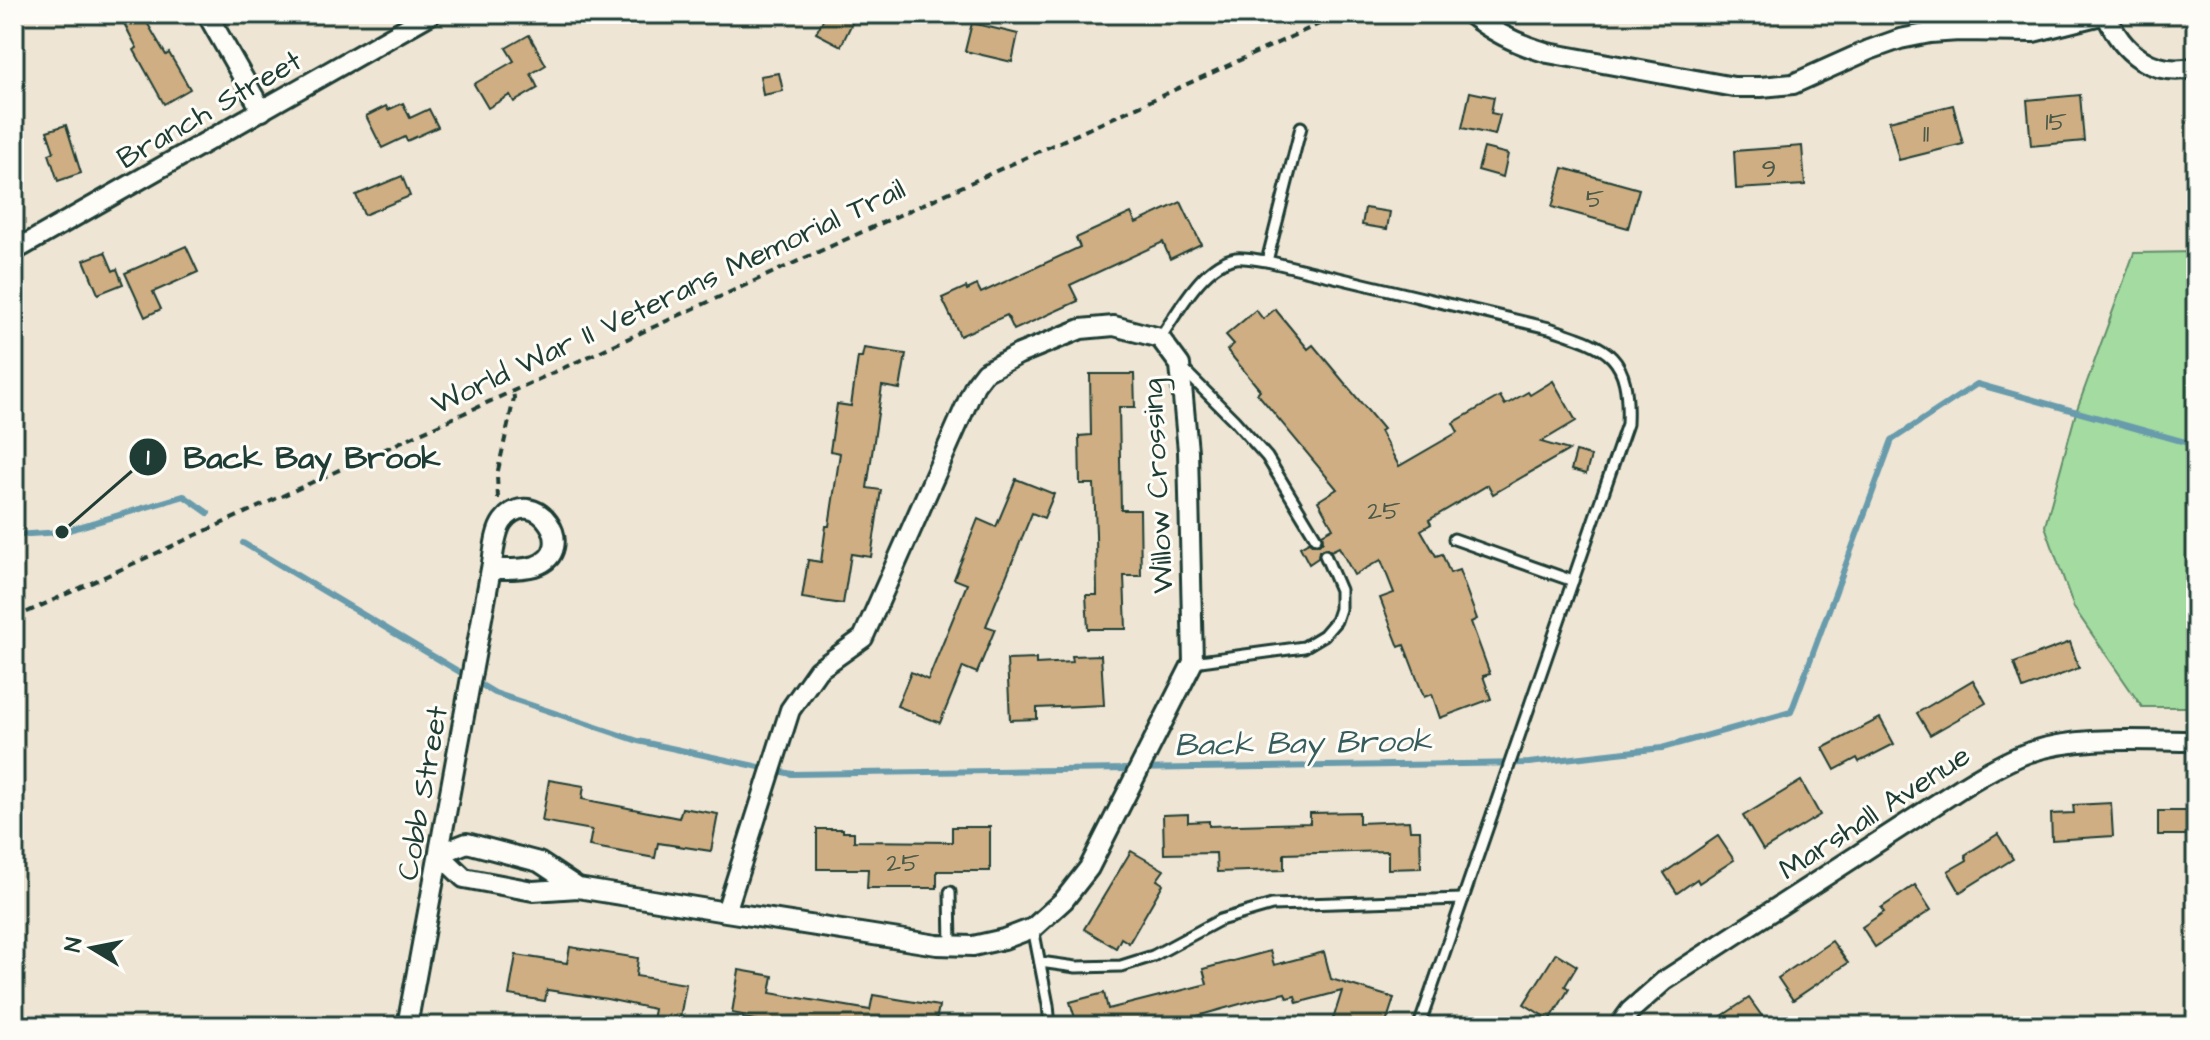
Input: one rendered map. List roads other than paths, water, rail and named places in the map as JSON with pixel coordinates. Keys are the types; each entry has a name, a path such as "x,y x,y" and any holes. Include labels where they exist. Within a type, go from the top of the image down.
{"street":[{"path":"207,14 262,111"},
{"name":"Branch Street","path":"14,251 431,14"},
{"path":"1470,14 1522,46 1734,87 1793,84 1869,50 1930,33 2033,32 2106,14 2120,42 2145,61 2175,69 2196,67"},
{"name":"Willow Crossing","path":"578,888 539,862 467,843 439,854 464,878 533,891 578,888 726,912 951,945 973,946 1033,928 1064,900 1089,868 1193,662 1188,451 1180,365 1160,338 1114,326 1081,329 1019,354 985,372 975,385 863,638 818,670 790,710 726,912"},
{"name":"Cobb Street","path":"407,1026 468,693 474,665 491,569 499,529 514,511 534,511 549,521 554,532 554,545 549,556 534,567 491,569"},
{"name":"Marshall Avenue","path":"1619,1026 1630,1011 1664,981 1999,765 2030,753 2091,741 2196,741"}],"lane":[{"path":"1267,261 1301,127"},
{"path":"1160,338 1204,276 1220,262 1238,258 1267,261 1549,328 1593,342 1612,356 1623,375 1628,402 1627,424 1419,1026"},
{"path":"1180,365 1267,457 1316,538"},
{"path":"1454,539 1573,581"},
{"path":"1193,662 1304,647 1324,635 1336,621 1340,609 1340,590 1325,555"},
{"path":"950,892 951,945"},
{"path":"1040,962 1076,967 1121,966 1153,956 1220,920 1272,905 1463,899"},
{"path":"1033,928 1050,1026"}],"waterway":[{"name":"Back Bay Brook","path":"243,543 495,693 638,741 792,774 1529,763 1662,748 1791,712 1892,440 1977,384 2196,445"},
{"name":"Back Bay Brook","path":"14,535 62,532 184,496 208,513"}],"place":[{"name":"Back Bay Brook","path":"62,532"}]}
